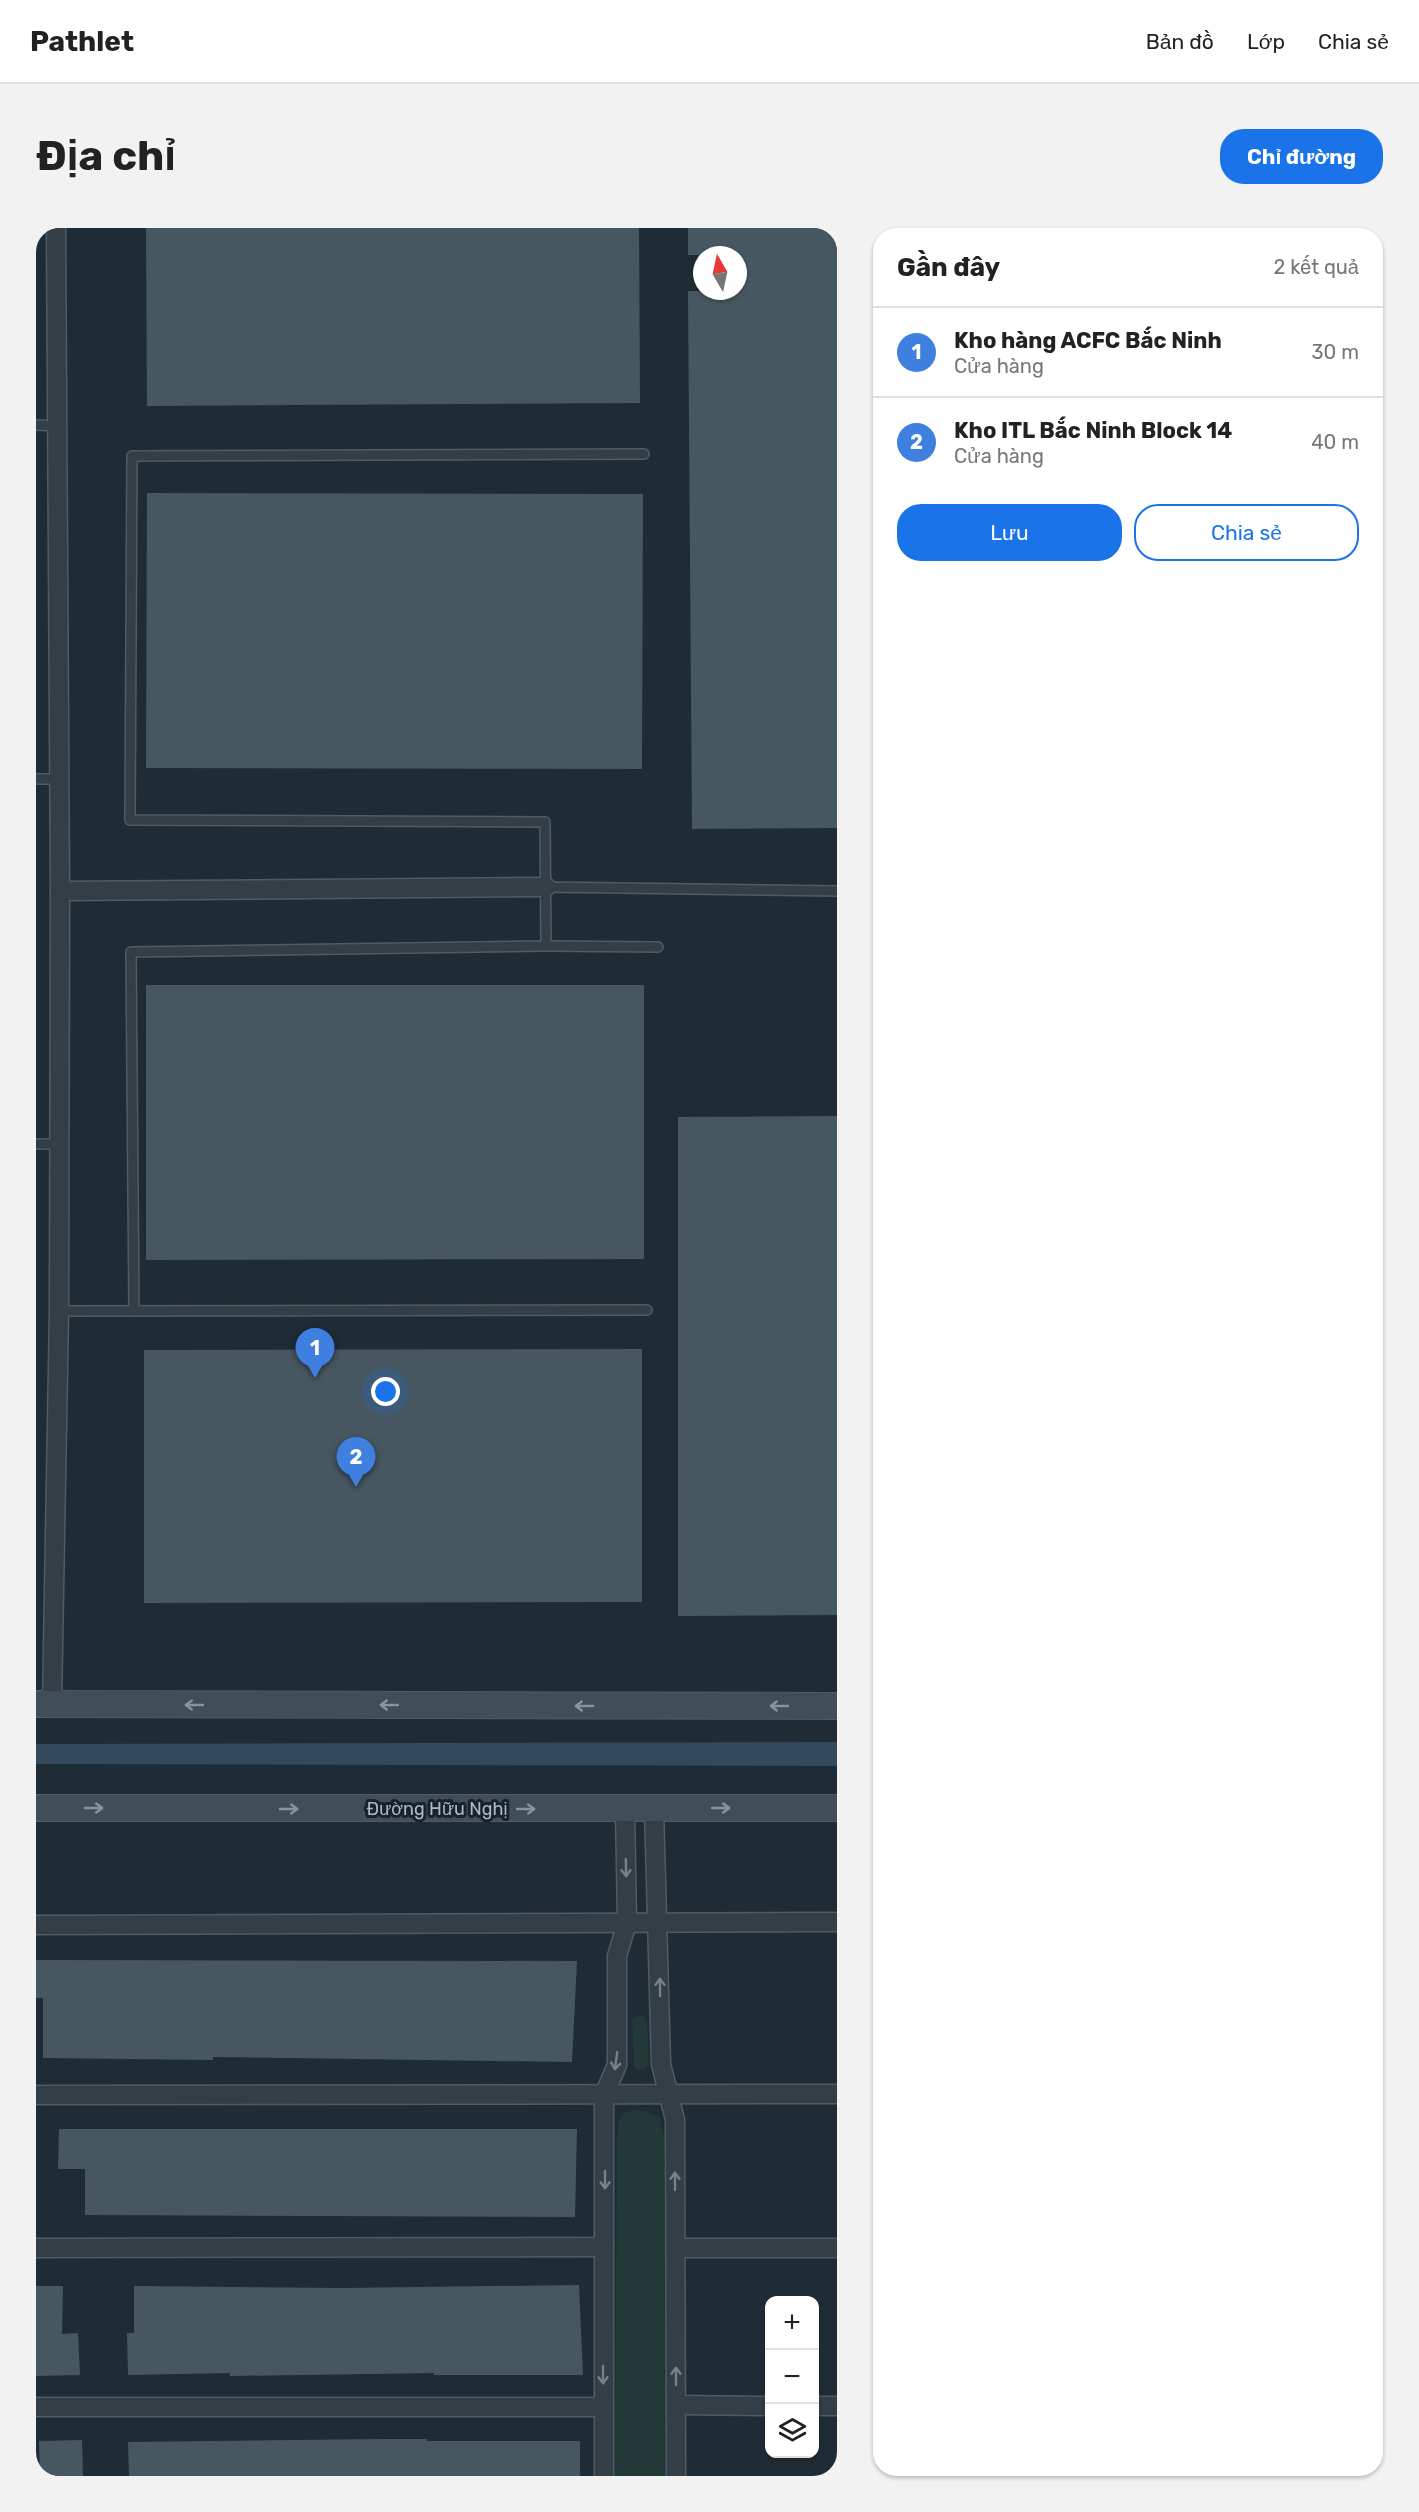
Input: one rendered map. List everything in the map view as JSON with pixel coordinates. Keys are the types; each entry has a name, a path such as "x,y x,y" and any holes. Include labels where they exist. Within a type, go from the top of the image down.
{"main road":[{"path":"44,1704 837,1706"},
{"name":"Đường Hữu Nghị","path":"36,1808 837,1808"}],"street":[{"path":"44,1704 59,1311 60,891 56,228"},
{"path":"60,891 546,887"},
{"path":"604,2476 604,2095 617,2065 617,1956 627,1923 625,1809"},
{"path":"654,1809 661,2064 675,2120 676,2476"},
{"path":"36,1925 837,1922"},
{"path":"36,2095 837,2094"},
{"path":"36,2248 604,2247"},
{"path":"676,2248 837,2248"},
{"path":"676,2405 765,2406"},
{"path":"819,2406 837,2406"},
{"path":"36,2407 603,2407"}],"lane":[{"path":"36,425 56,426"},
{"path":"546,946 545,822 130,820 132,456 644,454"},
{"path":"36,779 58,779"},
{"path":"546,887 837,891"},
{"path":"134,1311 131,952 546,946 658,947"},
{"path":"36,1144 58,1144"},
{"path":"59,1311 647,1310"}],"green space":[{"path":"643,2016 647,2020 649,2064 644,2070 634,2067 632,2020"},
{"path":"633,2110 659,2116 664,2137 665,2476 615,2476 617,2136 618,2122 623,2113"}],"water":[{"path":"837,1742 837,1766 36,1764 36,1744"}],"building":[{"path":"146,228 639,228 640,403 147,406"},
{"path":"688,228 837,228 837,828 692,829 688,291 693,291 693,300 747,300 747,246 693,246 693,255 688,255"},
{"path":"147,493 643,494 642,769 146,768"},
{"path":"146,985 644,985 644,1259 146,1260"},
{"path":"837,1116 837,1615 678,1616 678,1117"},
{"path":"642,1349 642,1602 144,1603 144,1350"},
{"path":"36,1960 577,1961 572,2062 213,2057 213,2060 43,2058 43,1998 36,1998"},
{"path":"59,2129 577,2129 575,2217 85,2215 85,2169 58,2169"},
{"path":"579,2285 583,2375 434,2375 434,2373 230,2376 230,2373 128,2375 127,2333 134,2333 134,2286 342,2288"},
{"path":"36,2286 63,2286 62,2334 78,2333 80,2375 36,2376"},
{"path":"378,2439 580,2441 580,2476 129,2476 128,2442"},
{"path":"82,2440 83,2476 40,2476 39,2441"}],"place":[{"name":"Kho hàng ACFC Bắc Ninh","path":"315,1378"},
{"name":"Kho ITL Bắc Ninh Block 14","path":"356,1487"}]}
